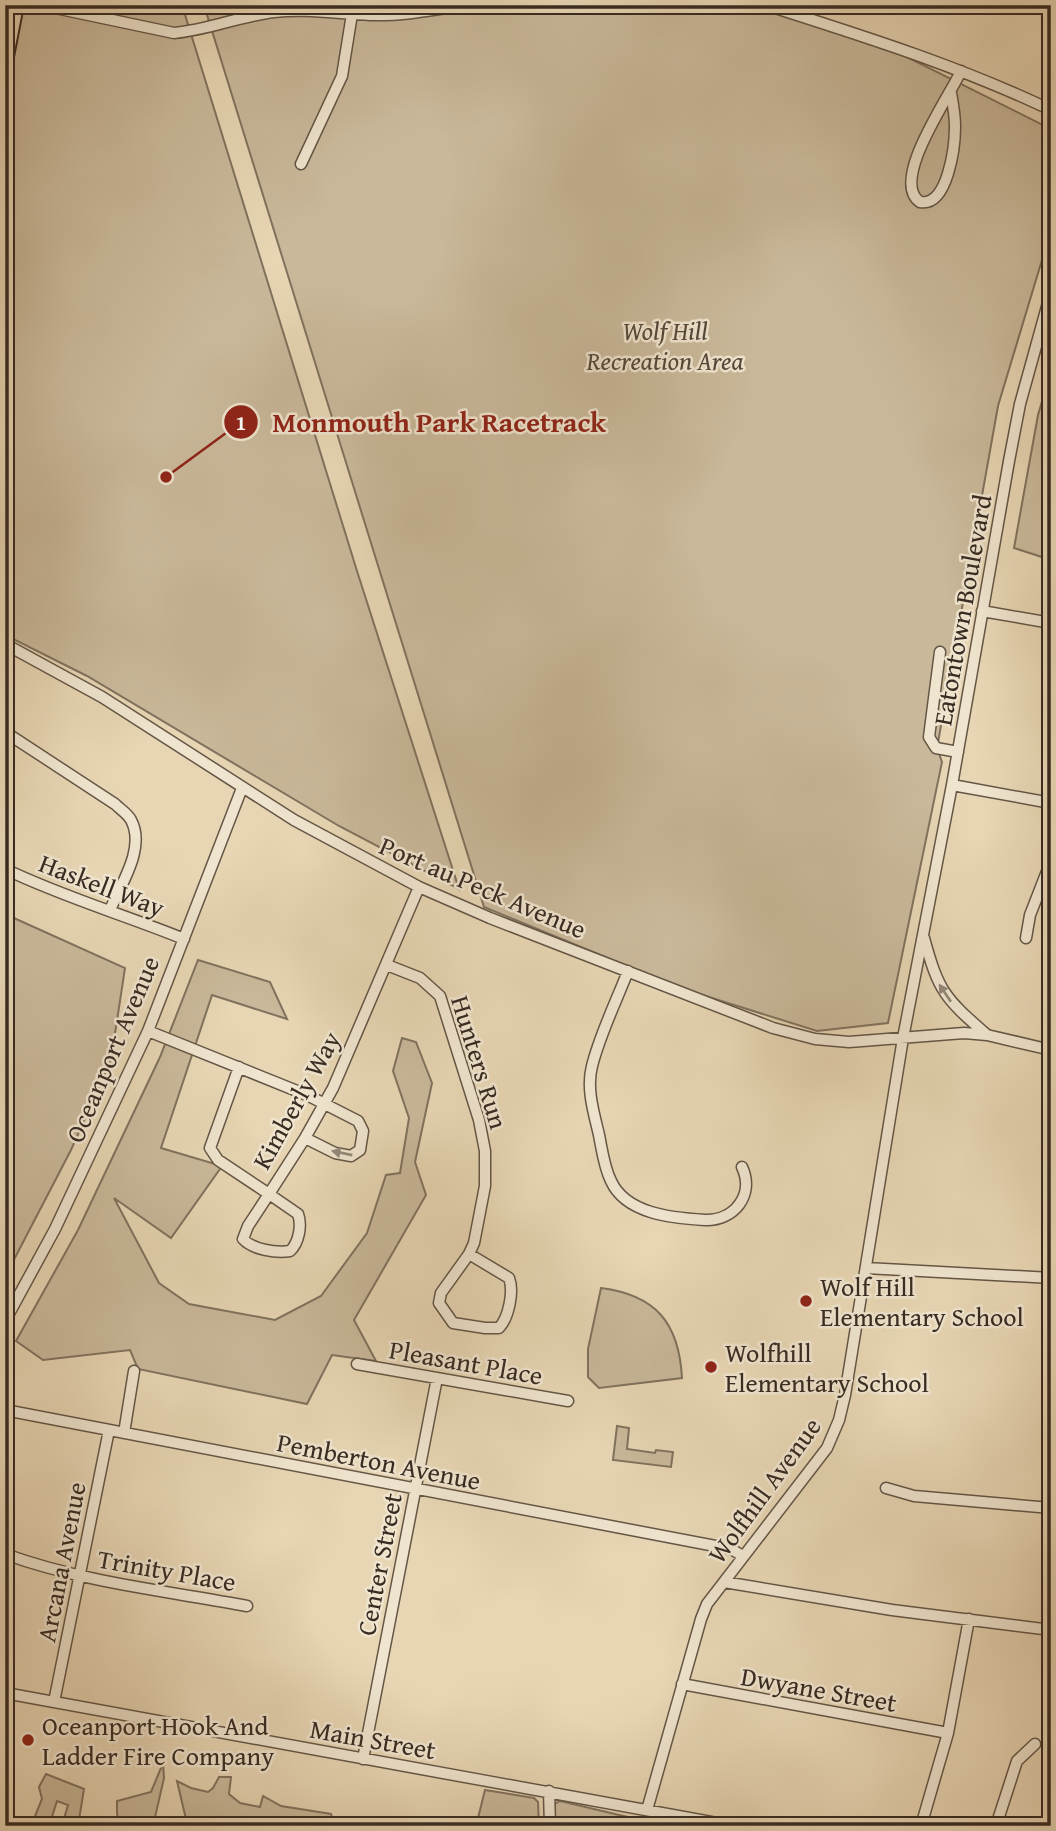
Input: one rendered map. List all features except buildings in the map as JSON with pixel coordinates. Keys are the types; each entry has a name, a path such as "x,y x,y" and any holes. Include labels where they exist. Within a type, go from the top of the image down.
{"main road":[{"path":"5,67 7,47 18,5"}],"street":[{"path":"40,5 174,33 196,31 238,18 273,12 307,10 407,15 466,5"},
{"path":"766,5 919,54 1051,110"},
{"path":"300,164 342,76 352,14"},
{"path":"951,93 955,127 947,176 939,195 934,201 925,203 913,196 911,175 933,118 951,93 961,71"},
{"name":"Eatontown Boulevard","path":"923,937 1020,404 1051,292"},
{"path":"982,611 1051,623"},
{"name":"Port au Peck Avenue","path":"5,644 56,670 327,839 419,887 490,918 773,1028 800,1036 849,1042 940,1033 988,1035"},
{"path":"940,652 929,737 936,748 958,752"},
{"path":"5,732 116,804 131,820 136,840 131,861 110,910"},
{"path":"952,785 1051,803"},
{"name":"Oceanport Avenue","path":"5,1321 55,1229 148,1031 242,788"},
{"path":"1026,938 1030,915 1051,861"},
{"name":"Haskell Way","path":"5,870 51,890 184,939"},
{"name":"Kimberly Way","path":"239,1067 210,1143 213,1155 268,1194 305,1138 324,1103 387,965 419,887"},
{"path":"923,937 941,989 953,1005 988,1035 1051,1050"},
{"name":"Wolfhill Avenue","path":"648,1810 703,1612 806,1477 832,1438 845,1395 903,1038 923,937"},
{"name":"Hunters Run","path":"387,965 420,978 437,992 483,1134 486,1167 483,1202 469,1255"},
{"path":"628,971 590,1078 592,1106 608,1175 615,1189 628,1202 646,1211 715,1219 730,1214 743,1199 747,1184 742,1167"},
{"path":"148,1031 324,1103 361,1124 363,1131 360,1150 351,1156 341,1155 305,1138"},
{"path":"268,1194 298,1214 300,1219 295,1245 290,1251 249,1245 243,1239 268,1194"},
{"path":"469,1255 509,1278 511,1290 505,1318 499,1328 453,1323 439,1303 441,1293 469,1255"},
{"path":"866,1268 1051,1278"},
{"name":"Pleasant Place","path":"357,1364 568,1401"},
{"path":"124,1433 134,1371"},
{"name":"Center Street","path":"363,1759 437,1378"},
{"name":"Pemberton Avenue","path":"5,1410 731,1549 744,1556"},
{"name":"Arcana Avenue","path":"54,1702 109,1430"},
{"path":"886,1488 914,1496 1051,1507"},
{"name":"Trinity Place","path":"5,1554 38,1566 247,1606"},
{"path":"724,1582 1051,1630"},
{"path":"921,1826 948,1734 970,1619"},
{"name":"Dwyane Street","path":"682,1685 948,1734"},
{"name":"Main Street","path":"5,1693 733,1826"},
{"path":"996,1826 1017,1761 1035,1744"},
{"path":"550,1791 550,1826"}],"green space":[{"path":"5,5 182,5 357,571 459,889 339,826 87,676 5,635"},
{"name":"Wolf Hill Recreation Area","path":"204,5 760,5 871,39 1051,129 1051,230 998,406 937,748 942,762 888,1023 817,1031 680,988 484,907"},
{"path":"1051,371 1051,560 1014,548 1038,415"},
{"path":"1051,560 1051,623 1043,621"},
{"path":"5,914 125,968 111,1060 71,1150 6,1275"},
{"path":"198,960 270,982 287,1019 212,995 161,1148 222,1166 171,1238 114,1198 159,1283 189,1304 275,1320 321,1296 367,1233 386,1175 400,1173 409,1118 393,1071 402,1038 416,1042 432,1083 415,1162 426,1195 354,1320 376,1361 332,1355 307,1404 138,1369 130,1350 43,1360 16,1341 78,1230 160,1057"},
{"path":"601,1288 636,1297 661,1315 676,1342 682,1378 599,1388 588,1377 588,1349"},
{"path":"617,1426 629,1428 627,1449 655,1453 656,1450 673,1452 671,1467 613,1460"},
{"path":"163,1763 164,1778 153,1826 119,1826 117,1801 151,1792"},
{"path":"46,1774 84,1789 78,1826 55,1826 57,1818 64,1819 68,1805 57,1801 49,1826 31,1826 42,1799 39,1787"},
{"path":"219,1777 231,1777 229,1794 240,1803 260,1807 263,1796 281,1806 331,1814 333,1820 251,1818 244,1826 191,1826 186,1819 177,1781 208,1792"},
{"path":"485,1790 534,1798 538,1802 539,1826 476,1826"},
{"path":"560,1801 666,1826 552,1826 553,1805"}],"place":[{"name":"Monmouth Park Racetrack","path":"166,477"},
{"name":"Wolf Hill Elementary School","path":"806,1301"},
{"name":"Wolfhill Elementary School","path":"711,1367"},
{"name":"Oceanport Hook And Ladder Fire Company","path":"28,1740"}]}
